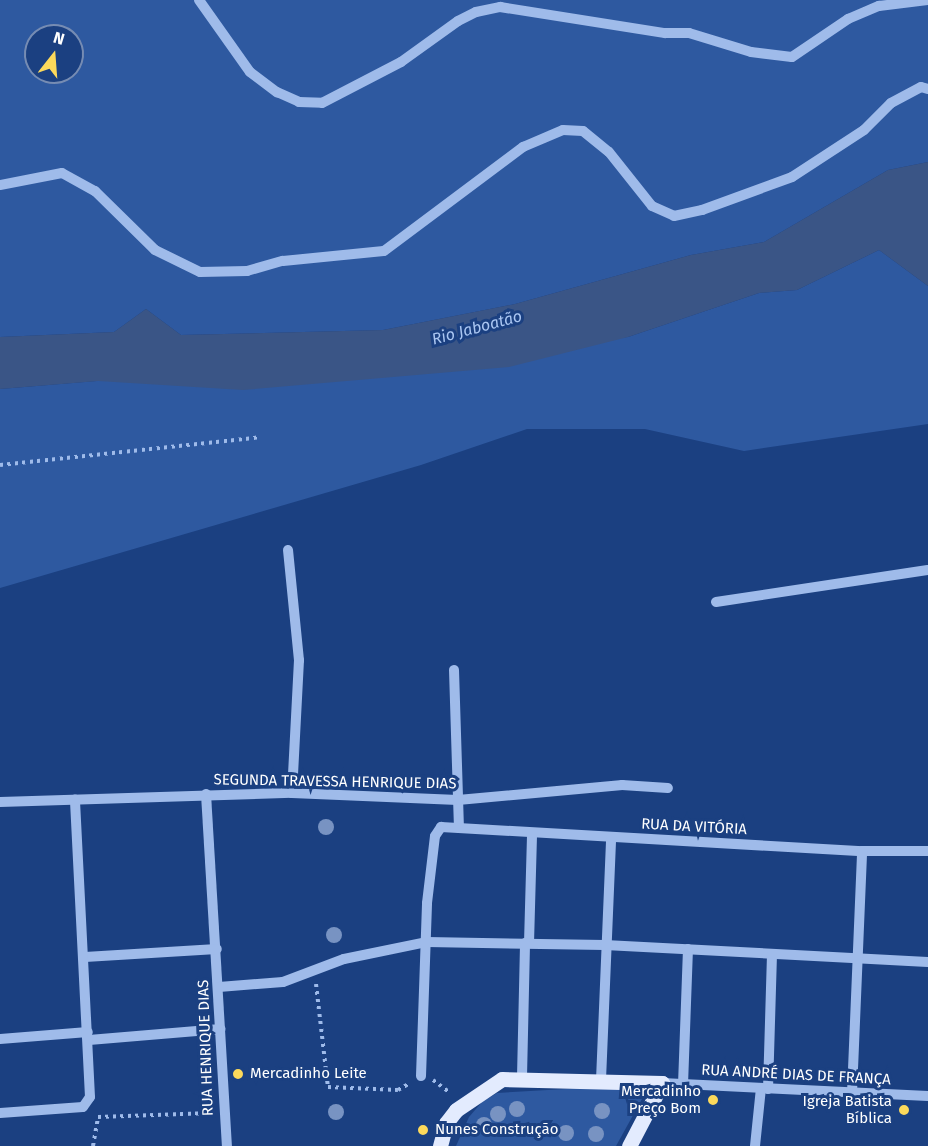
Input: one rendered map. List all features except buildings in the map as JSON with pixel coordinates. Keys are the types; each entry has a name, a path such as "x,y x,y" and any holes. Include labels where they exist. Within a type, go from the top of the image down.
{"main road":[{"path":"441,1146 446,1123 461,1105 496,1081 522,1077 662,1083 629,1146"}],"street":[{"path":"199,0 250,72 292,99 322,104 391,68 458,21 476,12 500,7 665,33 689,33 751,52 792,57 858,15 879,6 928,0"},
{"path":"0,185 62,173 95,191 155,250 200,272 247,272 283,261 384,251 523,147 563,129 583,131 609,152 652,206 674,216 702,210 792,177 864,130 891,103 921,87 928,89"},
{"path":"288,550 299,660 292,793"},
{"path":"716,602 928,570"},
{"path":"454,670 459,828"},
{"name":"SEGUNDA TRAVESSA HENRIQUE DIAS","path":"0,802 292,793 458,800 622,786 668,788"},
{"name":"RUA HENRIQUE DIAS","path":"206,794 219,987 223,1112 227,1146"},
{"path":"0,1113 83,1107 90,1097 85,957 75,799"},
{"name":"RUA DA VITÓRIA","path":"421,1076 427,942 435,836 441,827 532,835 612,837 861,851 928,851"},
{"path":"522,1077 532,835"},
{"path":"601,1080 605,945 612,837"},
{"path":"852,1093 861,851"},
{"path":"219,987 283,982 365,953 427,942 605,945 928,962"},
{"path":"85,957 216,949"},
{"path":"683,1084 688,949"},
{"path":"755,1146 765,1089 772,954"},
{"path":"0,1040 221,1029"},
{"name":"RUA ANDRÉ DIAS DE FRANÇA","path":"662,1083 928,1096"}],"path":[{"path":"0,465 260,437"},
{"path":"315,971 328,1087 398,1090 421,1076 439,1082 461,1105"},
{"path":"93,1146 98,1117 223,1112"}],"shaded area":[{"path":"0,0 928,0 928,162 888,170 764,242 691,255 515,304 383,330 181,335 146,309 114,332 0,337"},
{"path":"879,250 928,286 928,424 744,451 645,429 527,429 421,465 0,588 0,389 628,337 759,293 797,290"},
{"path":"601,1087 647,1090 616,1146 456,1146 469,1117 482,1102 497,1093"}],"water":[{"name":"Rio Jaboatão","path":"928,162 928,286 879,250 797,290 759,293 628,337 509,367 243,390 98,381 0,389 0,337 114,332 146,309 181,335 383,330 515,304 691,255 764,242 888,170"}],"place":[{"name":"Mercadinho Leite","path":"238,1074"},
{"name":"Mercadinho Preço Bom","path":"713,1100"},
{"name":"Igreja Batista Bíblica","path":"904,1110"},
{"name":"Nunes Construção","path":"423,1130"}]}
